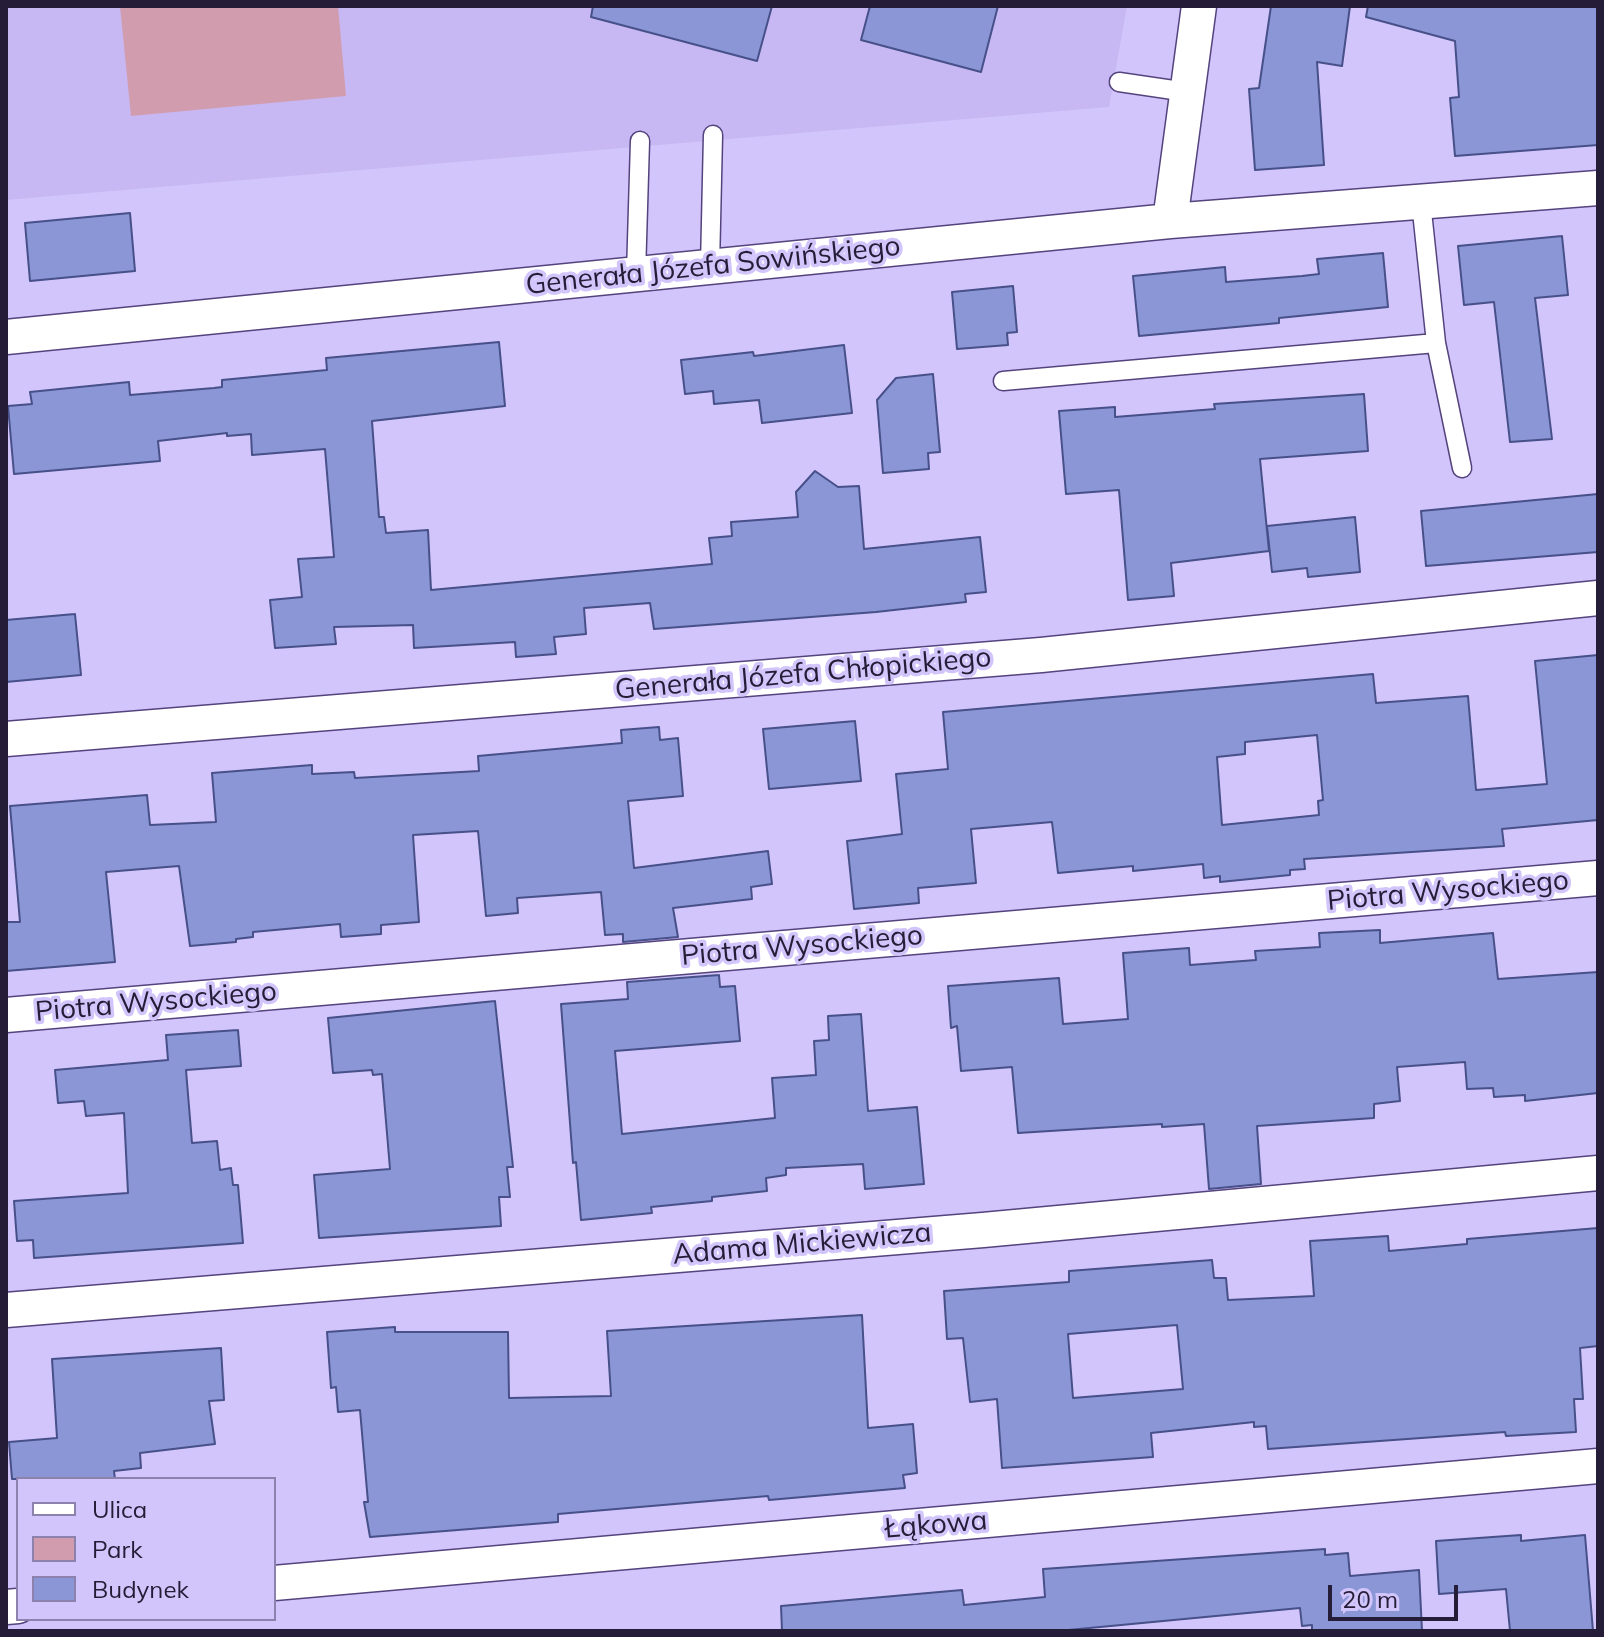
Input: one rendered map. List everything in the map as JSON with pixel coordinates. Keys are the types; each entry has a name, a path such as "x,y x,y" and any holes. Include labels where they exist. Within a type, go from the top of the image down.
{"street":[{"path":"1170,221 1199,6"},
{"name":"Generała Józefa Sowińskiego","path":"6,337 1170,221 1598,188"},
{"name":"Generała Józefa Chłopickiego","path":"6,739 1041,655 1598,598"},
{"name":"Piotra Wysockiego","path":"6,1015 1598,878"},
{"name":"Adama Mickiewicza","path":"6,1310 983,1230 1598,1173"},
{"name":"Łąkowa","path":"276,1583 1598,1466"}],"lane":[{"path":"1119,82 1187,92"},
{"path":"710,266 713,135"},
{"path":"636,274 640,141"},
{"path":"1421,202 1436,343 1462,468"},
{"path":"1003,381 1436,343"}],"shaded area":[{"path":"6,6 1127,6 1109,107 6,200"}],"green space":[{"path":"120,6 338,6 346,96 131,116"}],"building":[{"path":"593,6 772,6 757,61 591,17"},
{"path":"870,6 998,6 981,72 861,40"},
{"path":"1271,6 1350,6 1342,66 1317,62 1324,165 1255,170 1249,89 1259,88"},
{"path":"1368,6 1598,6 1598,145 1455,156 1450,98 1459,97 1455,41 1366,17"},
{"path":"130,213 135,271 30,281 25,223"},
{"path":"1562,236 1568,295 1535,298 1552,439 1510,442 1494,302 1464,305 1458,246"},
{"path":"1383,253 1388,307 1279,318 1279,323 1139,336 1133,276 1225,267 1226,282 1302,276 1319,274 1317,259"},
{"path":"1013,286 1017,332 1007,333 1008,345 957,349 952,292"},
{"path":"499,342 505,406 372,421 379,517 384,517 386,533 428,530 431,590 712,564 709,538 732,536 731,522 798,517 796,492 815,471 838,487 859,486 864,549 980,537 986,592 965,594 966,602 654,629 650,603 584,608 586,634 554,637 556,654 516,657 515,642 414,648 413,625 334,627 336,644 275,648 270,600 302,597 298,559 334,557 325,449 252,455 251,434 227,436 227,433 158,441 160,461 14,474 8,406 32,404 30,392 129,382 130,395 214,388 222,387 222,380 327,370 326,358"},
{"path":"844,345 852,413 762,423 759,400 714,404 713,391 685,394 681,360 753,352 754,356"},
{"path":"933,374 940,452 928,453 929,469 883,473 877,400 896,378"},
{"path":"1364,394 1368,451 1260,459 1269,551 1171,563 1174,596 1128,600 1119,490 1066,494 1059,411 1115,407 1115,417 1215,409 1214,404"},
{"path":"1598,494 1598,552 1426,566 1421,511"},
{"path":"1355,517 1360,572 1308,577 1307,568 1272,572 1267,526"},
{"path":"75,614 81,675 6,682 6,620"},
{"path":"1598,655 1598,820 1502,829 1504,846 1304,859 1305,869 1290,870 1290,875 1220,882 1220,876 1204,878 1203,864 1133,871 1133,866 1058,873 1052,822 971,829 976,883 918,888 919,903 854,909 847,841 902,834 896,774 948,769 943,712 1373,674 1376,703 1468,696 1476,790 1547,784 1535,661","holes":["1317,735 1323,800 1318,801 1319,815 1222,825 1217,757 1245,754 1245,742"]},
{"path":"855,721 861,781 769,789 763,729"},
{"path":"659,727 660,740 678,738 683,796 628,801 634,868 768,851 772,884 751,887 752,899 673,908 678,937 623,942 623,934 605,935 601,892 517,898 518,913 486,916 478,831 413,835 419,922 381,925 381,934 341,937 340,924 253,932 253,937 236,939 236,942 190,946 179,866 106,872 115,962 6,971 6,922 20,922 10,806 147,795 150,825 216,822 212,773 312,765 312,774 354,772 355,778 479,771 478,756 622,743 621,730"},
{"path":"1380,930 1380,943 1493,933 1498,979 1598,972 1598,1093 1525,1101 1525,1095 1494,1097 1493,1088 1467,1089 1465,1062 1397,1067 1400,1101 1374,1104 1374,1118 1257,1126 1261,1184 1209,1189 1204,1124 1018,1133 1012,1067 961,1071 957,1026 951,1028 948,986 1059,978 1063,1024 1128,1019 1123,953 1189,948 1190,965 1256,960 1255,951 1320,947 1319,933"},
{"path":"719,975 720,987 735,986 740,1041 615,1051 622,1134 775,1118 772,1078 816,1075 814,1041 829,1040 828,1016 861,1014 868,1111 917,1107 924,1184 865,1189 863,1164 786,1168 786,1175 766,1178 767,1191 651,1207 652,1213 581,1220 576,1162 573,1163 561,1004 628,999 627,982"},
{"path":"495,1001 513,1167 507,1167 510,1197 499,1197 501,1226 319,1238 314,1175 390,1169 382,1074 373,1075 372,1070 333,1073 328,1018"},
{"path":"238,1030 241,1066 186,1070 192,1143 217,1141 220,1170 231,1168 233,1185 238,1185 243,1243 34,1258 33,1240 17,1241 14,1201 128,1193 124,1113 86,1116 84,1101 58,1103 55,1070 168,1060 166,1035"},
{"path":"1598,1228 1598,1346 1580,1348 1583,1399 1574,1399 1576,1432 1506,1436 1505,1432 1268,1449 1266,1426 1254,1427 1254,1422 1151,1433 1153,1457 1002,1468 997,1399 970,1402 963,1338 947,1339 944,1291 1069,1282 1069,1271 1212,1260 1214,1278 1226,1278 1228,1300 1314,1296 1310,1241 1388,1236 1389,1251 1467,1244 1467,1239","holes":["1177,1325 1183,1389 1073,1398 1068,1334"]},
{"path":"862,1315 868,1428 913,1424 917,1473 903,1475 905,1488 558,1514 558,1522 370,1537 364,1502 368,1502 360,1410 338,1412 336,1387 331,1388 327,1332 395,1327 395,1332 508,1332 509,1398 611,1396 607,1331"},
{"path":"221,1348 224,1400 209,1401 215,1444 140,1453 141,1468 114,1471 115,1477 12,1479 9,1442 57,1438 52,1359"},
{"path":"1521,1535 1521,1541 1585,1535 1593,1631 1510,1631 1506,1589 1439,1594 1436,1541"},
{"path":"1325,1549 1325,1555 1348,1553 1350,1576 1419,1570 1422,1631 1312,1631 1312,1625 1302,1626 1300,1608 1058,1631 782,1631 781,1606 962,1590 964,1605 1045,1597 1043,1569"}]}
